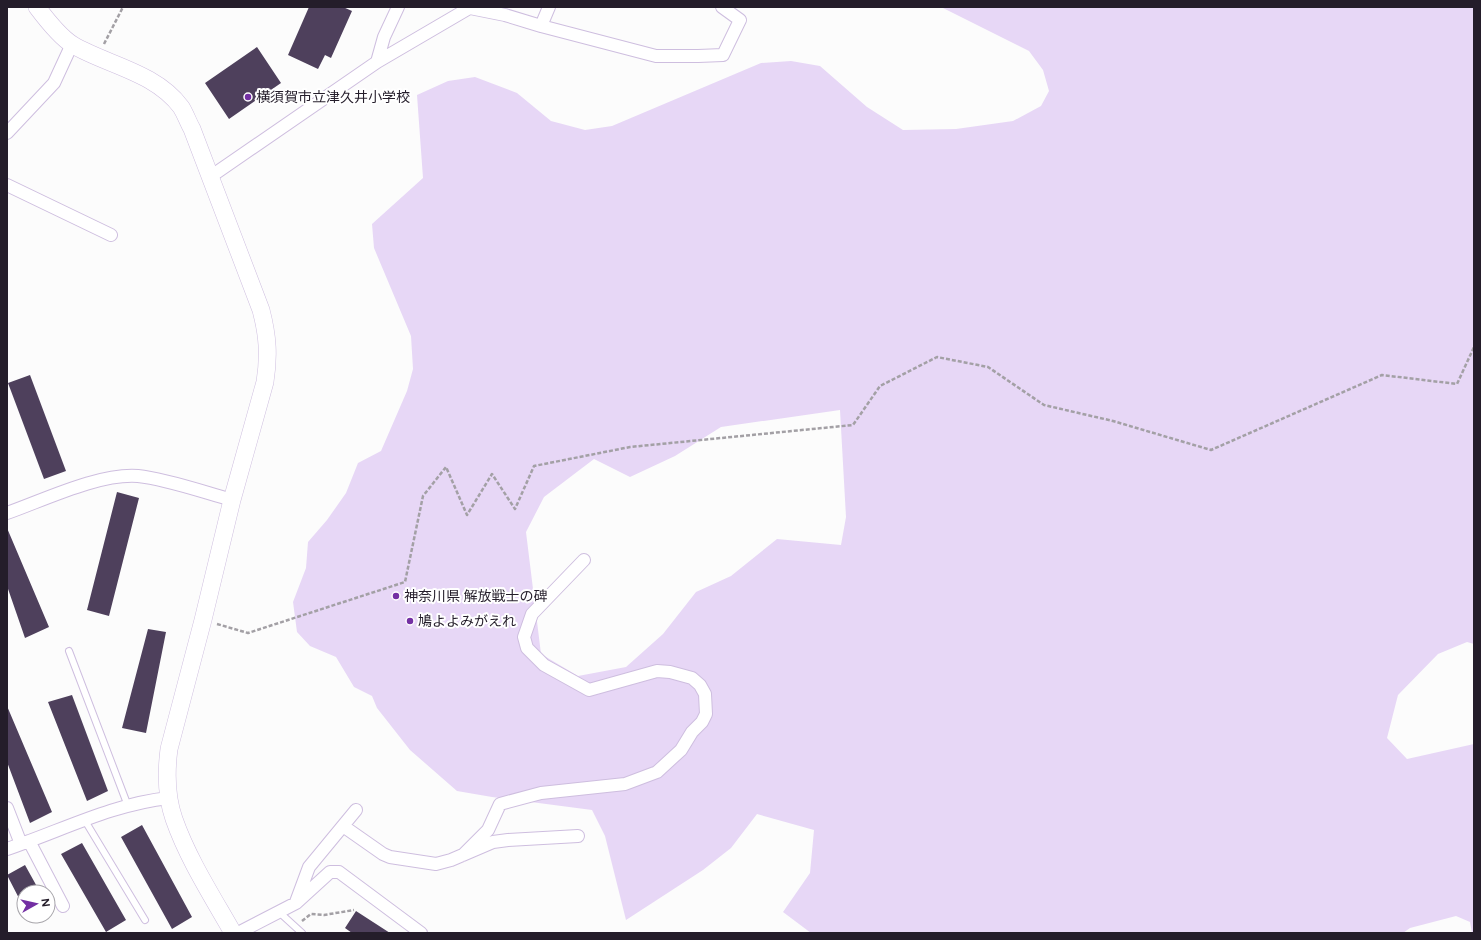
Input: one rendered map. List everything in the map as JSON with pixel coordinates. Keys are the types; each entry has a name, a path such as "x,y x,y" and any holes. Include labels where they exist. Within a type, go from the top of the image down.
{"street":[{"path":"37,7 46,19 72,44 148,79 166,92 181,107 192,129 261,310 266,328 268,363 265,382 232,500 203,620 169,749 167,778 169,798 174,818 187,851 233,933"},
{"path":"376,62 384,37 398,7"},
{"path":"541,26 549,7"},
{"path":"210,177 376,62 471,8 505,14 541,26 656,56 698,56 723,55 740,20 722,7"},
{"path":"7,133 54,83 72,44"},
{"path":"7,185 111,234"},
{"path":"7,513 84,484 122,476 137,476 155,479 232,500"},
{"path":"463,855 488,830 500,804 541,793 625,784 657,772 681,750 692,732 702,722 706,714 705,694 700,685 692,678 670,672 657,671 589,690 544,665 527,648 524,637 532,614 584,560"},
{"path":"7,849 84,819 146,800 169,798"},
{"path":"7,808 25,843 63,906"},
{"path":"296,903 309,867 356,810"},
{"path":"343,826 383,854 390,857 436,864 451,860 493,842 578,836"},
{"path":"238,933 296,903 330,872 339,872 421,933"}],"lane":[{"path":"69,651 128,806"},
{"path":"84,819 146,920"},
{"path":"279,912 302,933"}],"path":[{"path":"97,56 123,7"},
{"path":"203,620 248,633 405,582 422,496 446,467 467,515 492,474 515,509 534,466 630,448 852,425 880,386 937,357 988,367 1044,404 1113,421 1211,450 1382,375 1457,384 1474,347"},
{"path":"300,923 311,914 324,915 354,910"}],"shaded area":[{"path":"941,7 1474,7 1474,644 1467,642 1438,654 1398,695 1387,738 1407,759 1474,744 1474,933 1472,933 1470,922 1456,916 1410,928 1403,933 811,933 783,912 810,873 814,830 757,814 731,848 703,870 626,920 605,836 592,810 457,791 410,750 377,708 372,696 354,687 336,657 310,646 297,632 293,602 306,568 308,542 327,520 346,493 358,463 381,451 407,391 413,369 411,336 374,248 372,224 423,178 417,95 448,81 475,77 517,93 551,121 585,130 612,126 761,63 791,61 820,66 867,107 903,130 956,129 1013,121 1041,106 1049,91 1043,70 1029,51","holes":["840,410 846,517 841,545 777,539 731,576 696,592 663,634 626,667 578,676 541,654 526,532 544,497 594,459 630,477 675,456 721,427"]}],"building":[{"path":"309,7 343,7 352,11 331,58 325,55 318,69 288,55"},
{"path":"257,47 281,83 229,119 205,83"},
{"path":"30,375 66,471 44,479 8,383"},
{"path":"117,492 139,498 109,616 87,610"},
{"path":"7,528 49,627 25,638 7,586"},
{"path":"148,629 166,632 146,733 122,728"},
{"path":"72,695 108,791 87,801 48,702"},
{"path":"7,706 52,812 30,823 7,762"},
{"path":"142,825 192,917 172,929 121,837"},
{"path":"82,843 126,920 106,932 61,854"},
{"path":"25,865 36,884 16,884 16,892 7,875"},
{"path":"356,911 390,933 352,933 345,928"}],"place":[{"name":"横須賀市立津久井小学校","path":"248,97"},
{"name":"神奈川県 解放戦士の碑","path":"396,596"},
{"name":"鳩よよみがえれ","path":"410,621"}]}
